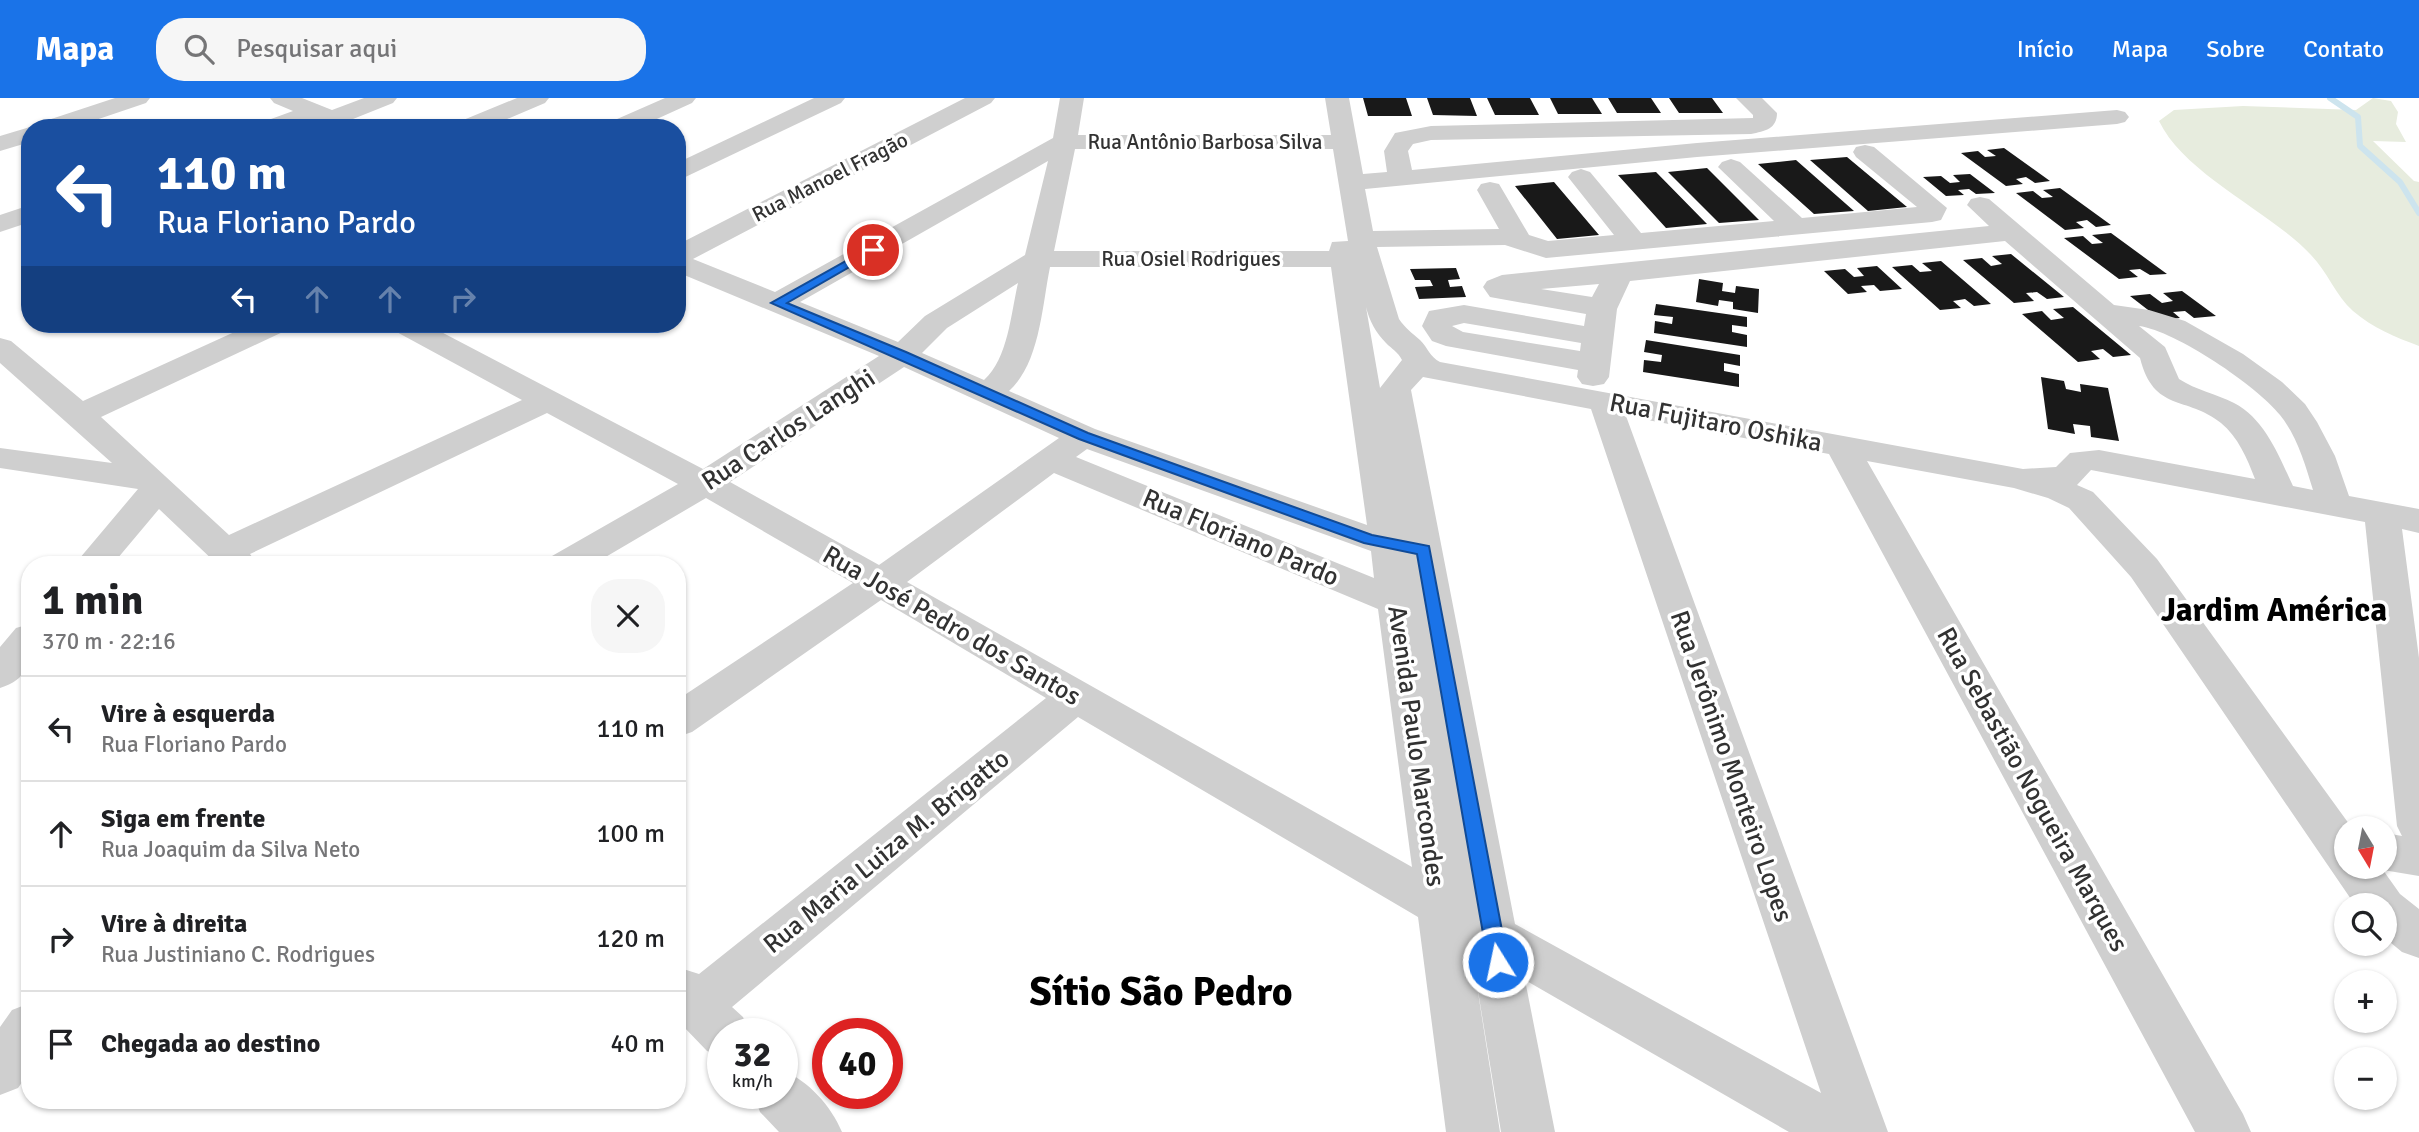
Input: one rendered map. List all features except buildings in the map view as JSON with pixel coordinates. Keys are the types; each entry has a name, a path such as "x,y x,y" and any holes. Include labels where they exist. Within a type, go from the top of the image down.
{"street":[{"path":"75,119 138,98"},
{"path":"282,98 333,119 385,98"},
{"path":"487,119 537,98"},
{"path":"637,119 684,98"},
{"path":"686,169 834,98"},
{"name":"Rua Manoel Fragão","path":"686,251 983,98"},
{"path":"986,394 1008,375 1021,336 1072,98"},
{"name":"Avenida Paulo Marcondes","path":"1319,98 1351,183 1358,352 1406,547 1435,604 1528,1132"},
{"name":"Avenida Paulo Marcondes","path":"1337,98 1336,142 1353,249 1384,318 1395,335 1411,348 1414,366 1395,389 1406,547 1396,602 1473,1132"},
{"path":"1748,98 1765,113 1765,122"},
{"path":"1401,178 1396,151 1404,138 1431,133 1751,127 1765,122 1850,115"},
{"path":"1351,183 1697,150 2117,117"},
{"path":"0,144 21,137"},
{"path":"777,303 1064,142"},
{"name":"Rua Antônio Barbosa Silva","path":"1064,142 1336,142"},
{"name":"Rua Osiel Rodrigues","path":"1038,259 1353,249 1508,237 1546,250 1932,214 1934,208 1865,152"},
{"path":"1731,167 1795,226"},
{"path":"1581,177 1633,241"},
{"path":"993,184 1028,184 1040,187 1052,195"},
{"path":"1490,190 1520,241"},
{"path":"1980,205 2154,354 2163,381 2175,390 2217,406 2232,415 2252,435 2279,494"},
{"path":"0,224 21,217"},
{"path":"1622,272 1609,286 1598,357 1497,287 1502,284 2012,232"},
{"name":"Rua Carlos Langhi","path":"580,556 704,484 902,355 936,322 1038,259"},
{"name":"Rua Floriano Pardo","path":"686,266 902,355 1083,436 1369,540 1406,547"},
{"path":"2109,313 2160,321 2184,330 2258,381 2292,409 2322,460 2334,504"},
{"path":"936,322 959,316 998,318 1011,323 1021,336"},
{"path":"80,415 257,333"},
{"name":"Rua José Pedro dos Santos","path":"421,333 704,484 734,497 1441,908 1840,1132"},
{"path":"1395,335 1363,335 1358,352 1365,369 1377,376 1396,376 1414,366"},
{"path":"0,347 80,415 230,556"},
{"name":"Rua Fujitaro Oshika","path":"1414,366 1435,371 1598,357 1842,446 2018,478"},
{"name":"Rua Jerônimo Monteiro Lopes","path":"1598,357 1861,1132"},
{"path":"236,556 549,400"},
{"path":"2217,406 2292,409"},
{"path":"686,716 880,583 1083,436"},
{"name":"Rua Sebastião Nogueira Marques","path":"1842,446 2224,1132"},
{"path":"0,458 153,484"},
{"name":"Rua Floriano Pardo","path":"1051,459 1396,602 1435,604"},
{"path":"2018,478 2065,477 2082,460 2091,459 2400,517 2419,826"},
{"path":"2018,478 2060,490 2081,500 2112,531 2144,568 2331,823"},
{"path":"99,556 153,484"},
{"path":"0,673 21,648"},
{"name":"Rua Maria Luiza M. Brigatto","path":"694,1007 1074,697"},
{"path":"2398,854 2419,857"},
{"path":"2397,919 2419,937"},
{"path":"0,1071 21,1040"},
{"path":"793,1109 815,1132"}],"shaded area":[{"path":"2373,98 2391,101 2398,112 2396,124 2406,142 2373,141 2414,181 2419,182 2419,346 2384,332 2353,311 2311,255 2274,223 2188,159 2159,121 2174,110 2243,106 2356,110"}],"waterway":[{"path":"2330,98 2358,117 2360,146 2400,182 2419,213"}],"district":[{"name":"Jardim América","path":"2274,609"},
{"name":"Sítio São Pedro","path":"1161,991"}],"route":[{"path":"873,250 777,303 902,355 1083,436 1369,540 1424,550 1498,962"}]}
